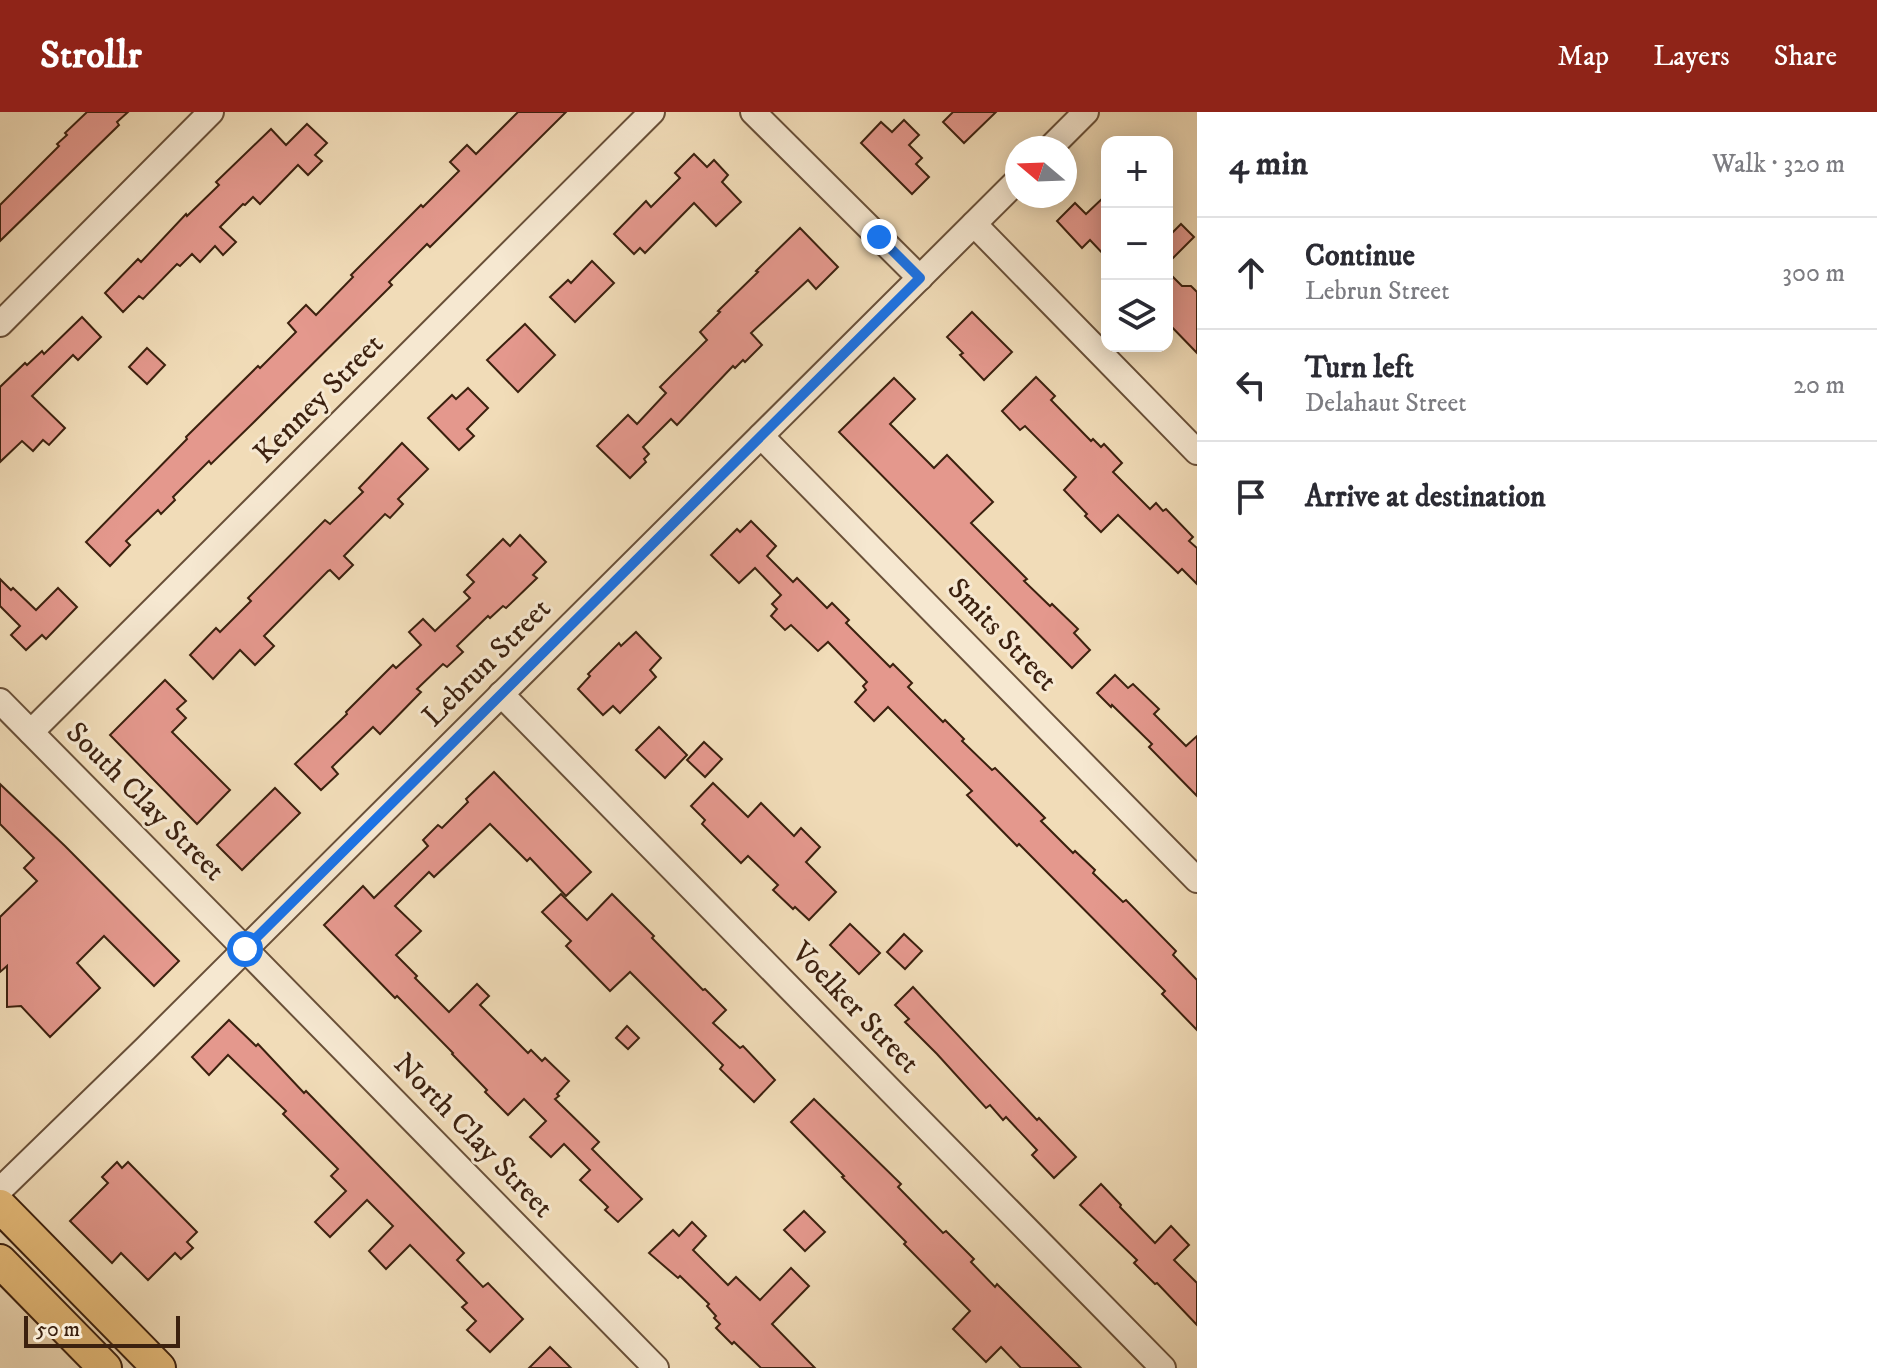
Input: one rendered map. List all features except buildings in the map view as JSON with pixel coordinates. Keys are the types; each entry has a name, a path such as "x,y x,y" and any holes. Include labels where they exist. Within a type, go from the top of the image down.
{"main road":[{"path":"0,1206 159,1368"},
{"path":"0,1261 102,1367"}],"street":[{"path":"0,324 211,112"},
{"name":"Kenney Street","path":"31,732 652,112"},
{"path":"753,112 920,278"},
{"path":"1062,136 1086,112"},
{"name":"Lebrun Street","path":"0,1190 1005,193"},
{"path":"974,224 1197,452"},
{"name":"Smits Street","path":"761,436 1197,880"},
{"name":"Voelker Street","path":"501,694 1163,1368"},
{"name":"South Clay Street","path":"0,701 245,949"},
{"name":"North Clay Street","path":"245,949 656,1368"},
{"path":"102,1367 129,1337"}],"route":[{"path":"245,949 920,278 879,237"}]}
